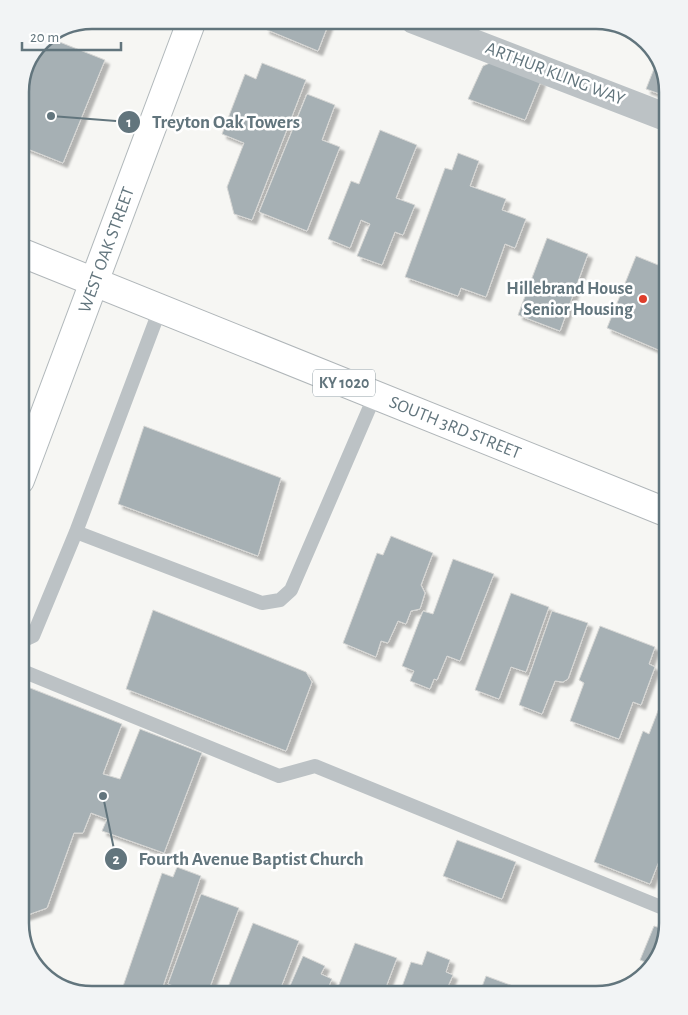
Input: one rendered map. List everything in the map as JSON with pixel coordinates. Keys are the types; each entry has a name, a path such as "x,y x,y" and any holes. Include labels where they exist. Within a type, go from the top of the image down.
{"main road":[{"name":"WEST OAK STREET","path":"29,456 189,29"},
{"name":"SOUTH 3RD STREET","path":"29,256 659,509"}],"street":[{"name":"ARTHUR KLING WAY","path":"437,29 659,115"}],"lane":[{"path":"29,638 32,636 76,532 160,309"},
{"path":"76,532 262,603 280,600 291,590 375,395"},
{"path":"29,674 279,776 315,766 659,906"}],"building":[{"path":"265,29 327,29 318,51"},
{"path":"55,40 105,60 63,163 29,150 29,88 31,75 42,53"},
{"path":"492,62 541,81 525,120 468,99 483,66"},
{"path":"262,63 306,80 252,220 234,214 227,187 244,143 222,134 245,74 256,79"},
{"path":"654,68 659,84 659,94 646,89"},
{"path":"307,94 335,105 322,140 340,147 307,231 259,212"},
{"path":"380,130 417,145 396,198 415,205 403,235 395,232 382,265 357,256 370,224 361,220 350,248 328,239 351,181 359,184"},
{"path":"458,153 479,161 470,186 506,199 502,210 526,219 515,248 505,244 486,297 461,288 458,296 405,277 445,168 452,170"},
{"path":"547,238 588,254 560,331 518,315"},
{"name":"Hillebrand House Senior Housing","path":"636,256 659,265 659,350 607,328"},
{"path":"144,426 281,478 258,556 118,504"},
{"path":"391,536 433,553 421,585 425,593 420,609 411,611 406,624 398,621 388,643 381,641 376,657 343,643 377,553 383,555"},
{"path":"453,559 494,574 460,661 447,656 437,680 434,679 430,689 410,681 414,671 402,666 423,611 433,614"},
{"path":"511,593 549,607 526,672 511,667 499,699 475,690"},
{"path":"153,610 306,672 312,682 286,751 126,689"},
{"path":"552,611 588,623 568,679 563,682 555,681 542,714 519,705"},
{"path":"600,626 655,647 649,664 655,667 641,705 633,702 619,739 570,721 584,683 579,680"},
{"path":"29,688 122,724 103,774 120,779 140,729 202,753 164,853 102,831 107,819 91,813 83,833 74,833 47,908 29,914"},
{"path":"659,708 659,861 650,884 594,862 643,731 649,734"},
{"path":"457,840 516,862 502,899 443,876"},
{"path":"177,867 201,876 163,986 123,986 162,873 173,877"},
{"path":"201,894 239,908 210,986 173,986 168,984"},
{"path":"253,923 299,941 282,986 228,986"},
{"path":"654,926 659,928 657,940 651,955 646,962 640,960"},
{"path":"355,943 397,958 386,986 338,986"},
{"path":"427,951 450,960 446,972 453,975 448,986 402,986 411,962 422,965"},
{"path":"303,956 325,966 321,974 332,979 329,986 290,986"},
{"path":"486,976 513,986 482,986"}],"place":[{"name":"Treyton Oak Towers","path":"51,116"},
{"name":"Hillebrand House Senior Housing","path":"643,299"},
{"name":"Fourth Avenue Baptist Church","path":"103,796"}]}
